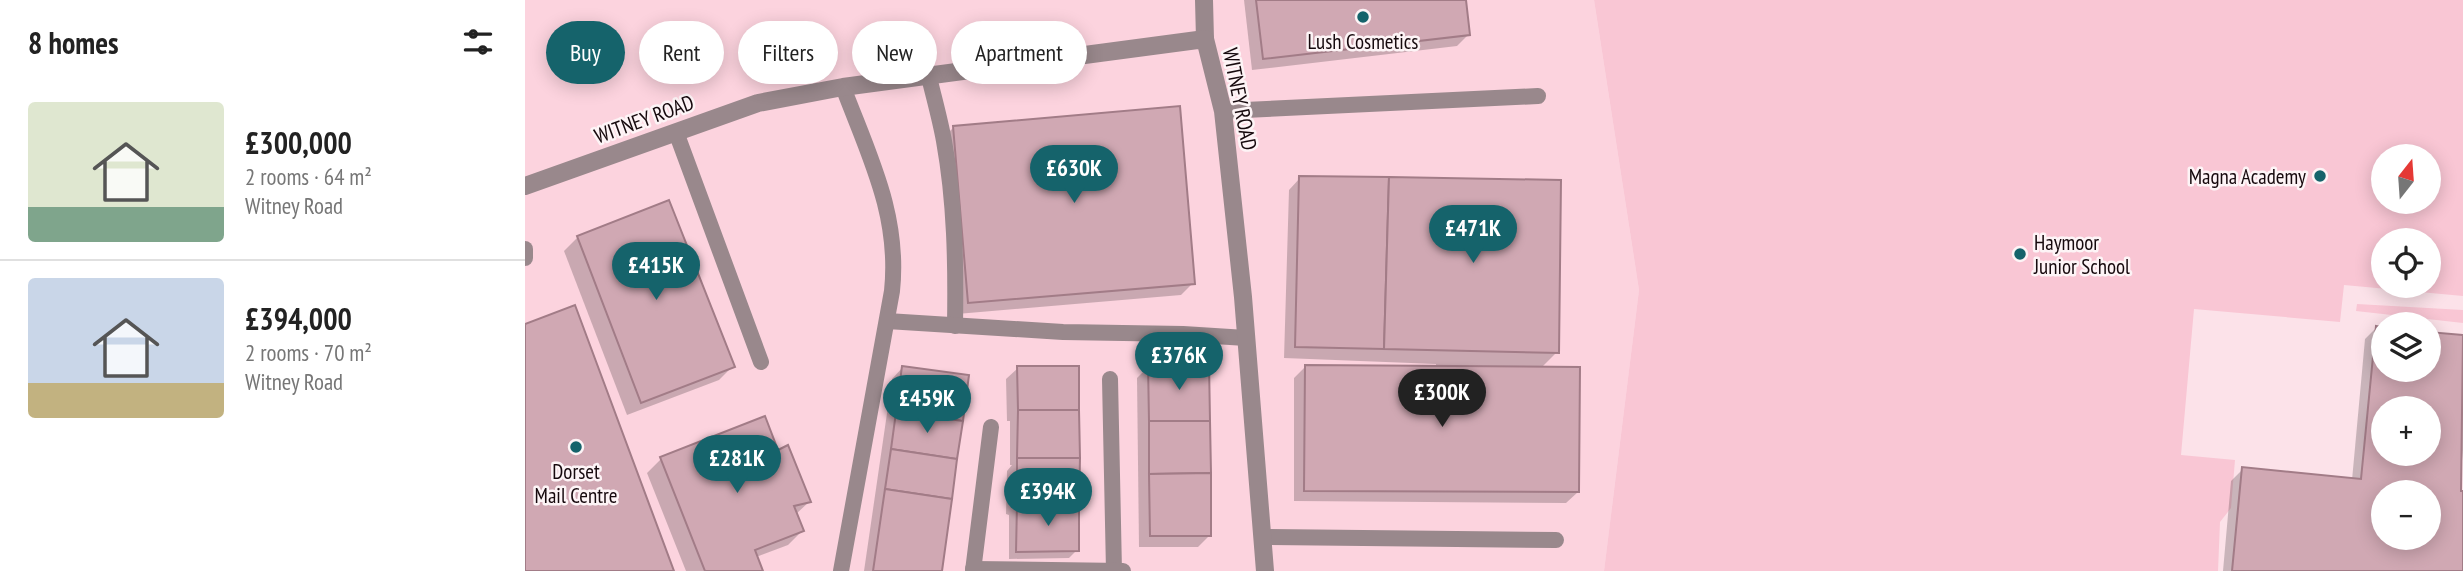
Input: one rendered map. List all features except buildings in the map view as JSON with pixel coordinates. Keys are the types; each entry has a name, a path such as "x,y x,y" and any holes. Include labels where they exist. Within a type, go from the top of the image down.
{"street":[{"path":"1204,0 1205,39"},
{"name":"WITNEY ROAD","path":"937,76 1205,39 1223,111 1246,338 1265,571"},
{"name":"WITNEY ROAD","path":"525,186 758,103 869,84"}],"lane":[{"path":"931,84 944,140 953,206 955,326"},
{"path":"841,571 895,264 891,223 877,174 843,87"},
{"path":"1223,111 1538,96"},
{"path":"677,132 761,362"},
{"path":"525,249 525,258"},
{"path":"887,321 1063,332 1246,338"},
{"path":"1110,379 1114,571"},
{"path":"991,427 973,570 1123,571"},
{"path":"1263,537 1556,540"}],"shaded area":[{"path":"525,0 1594,0 1639,290 1604,571 525,571"},
{"name":"Haymoor Junior School","path":"1594,0 2463,0 2463,296 2441,294 2441,228 2371,228 2371,287 2344,285 2340,322 2194,309 2181,455 2235,460 2231,508 2220,522 2218,571 1604,571 1639,290"},
{"path":"2357,304 2463,310 2463,323 2441,321 2441,312 2356,311"}],"place":[{"name":"Lush Cosmetics","path":"1363,17"},
{"name":"Magna Academy","path":"2320,176"},
{"name":"Haymoor Junior School","path":"2020,254"},
{"name":"Dorset Mail Centre","path":"576,447"}]}
